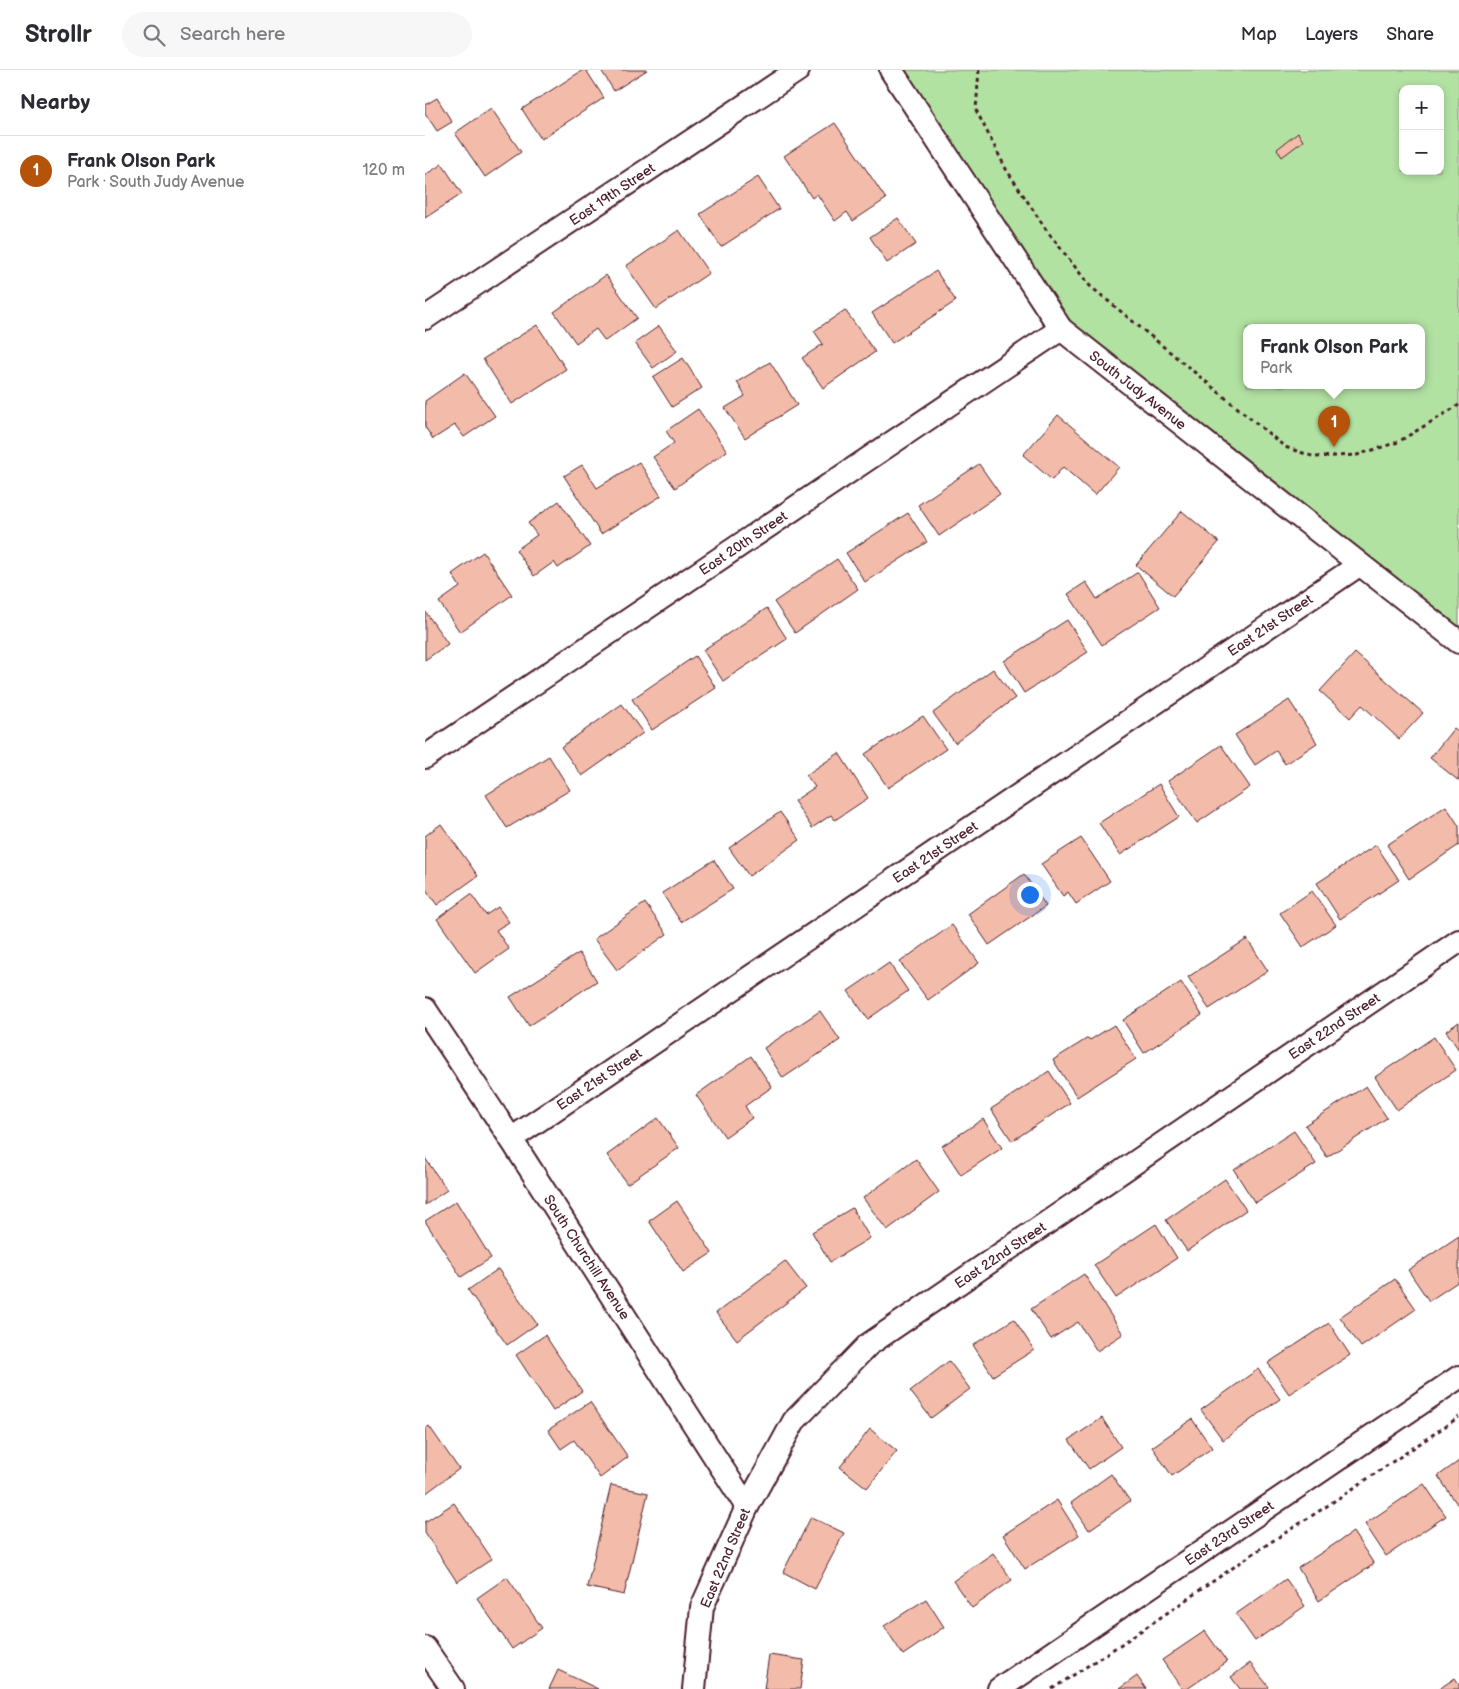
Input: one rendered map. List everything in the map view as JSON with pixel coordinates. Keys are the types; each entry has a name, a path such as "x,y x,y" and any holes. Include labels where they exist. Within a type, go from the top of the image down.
{"street":[{"name":"East 19th Street","path":"425,318 798,70"},
{"name":"South Judy Avenue","path":"891,70 1061,329 1459,642"},
{"name":"East 20th Street","path":"425,757 1061,329"},
{"name":"East 21st Street","path":"511,1139 1359,565"},
{"name":"East 22nd Street","path":"694,1689 702,1607 747,1507 794,1421 868,1345 1459,941"},
{"name":"South Churchill Avenue","path":"425,1009 511,1139 747,1507"},
{"name":"East 23rd Street","path":"999,1689 1459,1377"},
{"path":"425,1648 453,1689"}],"path":[{"path":"979,70 976,110 980,119 1006,169 1047,231 1090,286 1285,448 1315,457 1357,456 1398,442 1459,405"},
{"path":"1052,1689 1137,1634 1260,1549 1459,1417"}],"green space":[{"path":"887,70 1459,70 1459,642 1061,329"}],"building":[{"path":"583,70 586,70 604,98 541,139 522,109"},
{"path":"601,70 647,70 614,91"},
{"path":"437,98 452,122 437,131 425,113 425,105"},
{"path":"491,108 521,152 485,177 455,133"},
{"path":"835,123 886,199 853,221 847,212 835,221 817,194 812,198 784,156"},
{"path":"1298,133 1303,141 1282,157 1277,149"},
{"path":"442,164 462,194 425,218 425,175"},
{"path":"758,177 779,209 721,247 700,214"},
{"path":"898,218 916,244 887,263 870,237"},
{"path":"679,230 709,273 656,309 626,266"},
{"path":"936,271 956,301 892,343 872,313"},
{"path":"606,275 637,318 605,341 596,329 576,343 554,312"},
{"path":"845,310 875,352 823,388 802,358 823,344 814,331"},
{"path":"537,325 566,369 512,404 483,359"},
{"path":"659,326 677,351 653,368 635,343"},
{"path":"683,358 702,388 672,407 653,377"},
{"path":"770,362 797,405 745,438 725,408 745,396 737,382"},
{"path":"465,373 495,416 464,437 455,425 433,439 425,427 425,401"},
{"path":"698,409 727,451 675,488 653,457 674,443 666,431"},
{"path":"1058,415 1119,467 1095,495 1063,467 1052,480 1023,455"},
{"path":"639,462 661,496 601,534 564,476 582,465 597,488"},
{"path":"979,464 1000,494 939,536 918,505"},
{"path":"559,501 590,546 558,568 554,562 534,576 516,550 537,535 528,523"},
{"path":"1182,511 1219,542 1173,596 1136,565"},
{"path":"908,513 927,542 865,582 846,553"},
{"path":"483,552 512,595 460,632 439,602 460,587 452,574"},
{"path":"837,559 858,589 795,633 774,602"},
{"path":"1138,572 1160,607 1102,645 1068,594 1086,582 1097,599"},
{"path":"767,608 787,639 723,681 703,650"},
{"path":"425,611 448,644 425,660"},
{"path":"1067,620 1088,652 1024,693 1004,661"},
{"path":"1355,653 1423,713 1399,739 1362,705 1350,718 1320,691"},
{"path":"695,656 716,688 652,730 632,699"},
{"path":"993,669 1015,698 955,743 933,713"},
{"path":"1289,700 1317,743 1285,764 1276,751 1255,765 1235,735"},
{"path":"622,704 643,733 582,776 561,747"},
{"path":"923,716 946,749 888,788 865,754"},
{"path":"1454,728 1459,732 1459,781 1430,758"},
{"path":"1221,745 1250,787 1197,823 1168,781"},
{"path":"839,753 868,798 835,820 831,815 812,828 794,801 815,787 806,775"},
{"path":"549,756 570,790 507,828 486,795"},
{"path":"1159,784 1179,817 1120,855 1099,823"},
{"path":"1446,806 1459,826 1459,845 1409,879 1387,845"},
{"path":"780,812 800,840 749,876 729,848"},
{"path":"441,824 478,876 437,905 425,888 425,836"},
{"path":"1081,838 1110,881 1076,904 1068,892 1063,896 1041,864"},
{"path":"1376,845 1399,880 1340,919 1317,883"},
{"path":"714,860 733,889 681,922 662,893"},
{"path":"1024,874 1046,906 989,945 968,914"},
{"path":"1312,891 1336,925 1303,947 1280,913"},
{"path":"471,894 486,915 498,907 509,922 496,930 509,949 475,973 437,919"},
{"path":"645,903 667,934 617,970 594,939"},
{"path":"952,925 979,963 928,1000 900,962"},
{"path":"1247,939 1268,971 1209,1009 1188,977"},
{"path":"579,953 597,981 529,1026 510,997"},
{"path":"889,963 908,991 868,1019 848,991"},
{"path":"1181,982 1202,1015 1144,1053 1123,1020"},
{"path":"820,1011 840,1040 783,1078 764,1048"},
{"path":"1459,1022 1459,1050 1446,1031"},
{"path":"1114,1025 1136,1059 1077,1097 1053,1060 1088,1038 1090,1040"},
{"path":"1434,1037 1456,1070 1397,1110 1375,1077"},
{"path":"751,1056 772,1087 745,1106 752,1118 725,1137 696,1095"},
{"path":"1049,1071 1070,1103 1012,1141 991,1109"},
{"path":"1366,1086 1387,1118 1327,1157 1305,1125"},
{"path":"658,1118 679,1148 627,1184 607,1155"},
{"path":"983,1119 1002,1148 961,1175 942,1146"},
{"path":"1294,1131 1316,1164 1255,1203 1234,1170"},
{"path":"425,1158 447,1190 425,1205"},
{"path":"916,1159 939,1192 887,1230 863,1198"},
{"path":"1225,1179 1246,1210 1187,1251 1166,1220"},
{"path":"456,1201 491,1258 461,1277 425,1221"},
{"path":"677,1201 712,1253 683,1272 649,1221"},
{"path":"852,1208 870,1238 830,1262 812,1232"},
{"path":"1156,1224 1177,1258 1116,1298 1094,1265"},
{"path":"1459,1236 1459,1281 1429,1301 1408,1270"},
{"path":"785,1261 806,1288 737,1340 716,1313"},
{"path":"498,1269 537,1324 507,1345 468,1290"},
{"path":"1084,1274 1123,1334 1097,1351 1078,1322 1051,1339 1031,1309"},
{"path":"1395,1279 1416,1309 1361,1347 1340,1317"},
{"path":"1014,1319 1034,1350 993,1376 973,1345"},
{"path":"1329,1323 1350,1355 1289,1394 1268,1363"},
{"path":"545,1335 582,1391 553,1411 516,1355"},
{"path":"949,1361 970,1389 931,1418 910,1391"},
{"path":"1258,1369 1280,1399 1223,1440 1201,1410"},
{"path":"590,1402 628,1457 600,1478 574,1440 561,1449 548,1430"},
{"path":"1102,1418 1121,1447 1089,1469 1069,1440"},
{"path":"1192,1419 1212,1448 1172,1476 1152,1447"},
{"path":"429,1426 459,1469 425,1494 425,1429"},
{"path":"870,1429 897,1451 867,1488 840,1467"},
{"path":"1459,1461 1459,1507 1438,1476"},
{"path":"1111,1474 1130,1501 1089,1530 1071,1503"},
{"path":"1424,1484 1446,1516 1386,1556 1365,1524"},
{"path":"611,1485 648,1493 624,1595 587,1587"},
{"path":"1057,1500 1079,1535 1025,1569 1003,1535"},
{"path":"454,1503 492,1559 457,1582 425,1533 425,1522"},
{"path":"811,1517 844,1533 815,1589 783,1572"},
{"path":"1353,1532 1374,1564 1319,1601 1298,1568"},
{"path":"993,1553 1012,1580 972,1608 953,1581"},
{"path":"507,1577 542,1628 512,1649 477,1598"},
{"path":"1286,1579 1305,1606 1255,1641 1236,1614"},
{"path":"926,1599 944,1627 903,1655 884,1626"},
{"path":"1205,1631 1227,1662 1187,1689 1182,1689 1162,1660"},
{"path":"769,1655 804,1660 800,1689 764,1689"},
{"path":"1250,1663 1269,1687 1267,1689 1240,1689 1231,1677"},
{"path":"558,1670 598,1689 549,1689"},
{"path":"1137,1676 1146,1689 1119,1689"},
{"path":"1455,1678 1459,1684 1459,1689 1439,1689"}],"place":[{"name":"Frank Olson Park","path":"1334,447"}]}
